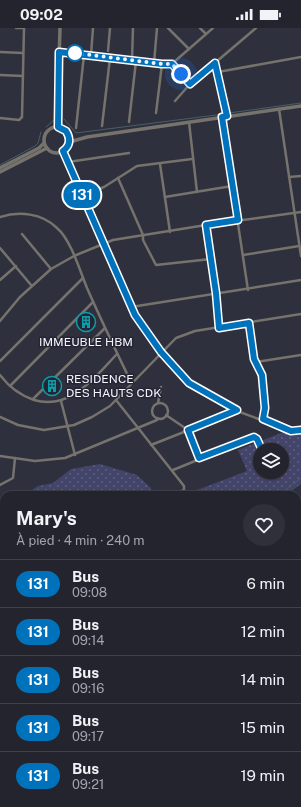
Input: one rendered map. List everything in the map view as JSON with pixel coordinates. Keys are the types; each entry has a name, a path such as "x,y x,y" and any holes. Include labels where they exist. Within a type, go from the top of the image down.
{"street":[{"path":"0,118 22,119 24,28 16,28"},
{"path":"58,127 60,28"},
{"path":"92,56 93,28"},
{"path":"108,51 110,28"},
{"path":"132,60 133,28"},
{"path":"154,63 157,28"},
{"path":"168,28 189,49"},
{"path":"200,28 206,34"},
{"path":"59,52 172,64 213,28"},
{"path":"175,101 190,84 256,28"},
{"path":"0,52 23,53"},
{"path":"76,128 84,55"},
{"path":"218,72 301,57"},
{"path":"102,126 110,58"},
{"path":"129,122 136,61"},
{"path":"215,63 227,116"},
{"path":"156,113 162,64"},
{"path":"172,64 190,84"},
{"path":"0,75 22,76"},
{"path":"44,143 47,148 54,152 63,151 73,141 87,137 301,106"},
{"path":"279,109 301,256"},
{"path":"222,117 248,290"},
{"path":"189,122 197,192"},
{"path":"0,168 40,148 44,143 47,132 58,127 62,128 69,135 76,137 87,137"},
{"path":"69,135 69,144"},
{"path":"0,172 47,148"},
{"path":"63,151 131,307 140,324 161,352 189,383 237,410 291,431 301,430"},
{"path":"68,162 129,153"},
{"path":"83,196 104,187 137,166 160,164 192,158"},
{"path":"160,164 170,232"},
{"path":"289,177 301,176"},
{"path":"118,178 143,235 143,240 156,265 211,259"},
{"path":"165,197 232,186"},
{"path":"0,322 31,285 51,268 74,256 113,240 238,220 301,212"},
{"path":"0,217 8,214 28,214 52,223 63,234 131,382"},
{"path":"206,225 216,293 219,328"},
{"path":"22,234 51,268"},
{"path":"243,255 299,246"},
{"path":"0,248 31,285"},
{"path":"0,280 16,266"},
{"path":"0,360 83,278"},
{"path":"131,307 216,293 248,290 301,280"},
{"path":"10,386 93,302"},
{"path":"0,417 13,424 29,428 44,430 67,427 100,413 116,400 131,382 173,340 180,336 195,331 301,314"},
{"path":"249,323 256,362 262,375 265,408 263,419"},
{"path":"33,399 105,328"},
{"path":"0,375 22,396 43,402 61,401 81,390 117,354"},
{"path":"256,362 301,355"},
{"path":"158,418 154,416 152,411 154,406 158,403 161,387"},
{"path":"116,400 137,429 172,470 184,488 179,491"},
{"path":"61,401 75,455"},
{"path":"158,403 163,404 167,408 166,415"},
{"path":"151,445 237,410"},
{"path":"0,456 45,461 75,455 166,415"},
{"path":"166,415 188,430 199,458"},
{"path":"172,470 254,437 259,443"},
{"path":"0,485 13,478 15,458"}],"shaded area":[{"path":"301,425 301,484 291,491 194,491 247,471 238,450 253,444 253,479 289,479 289,443 256,443"},
{"path":"100,464 137,475 151,488 151,491 30,491 38,486 53,483 71,469"}],"waterway":[{"path":"229,113 301,103"},
{"path":"64,119 76,133 224,114"},
{"path":"46,127 55,119"},
{"path":"0,165 35,146 38,143 41,132"},
{"path":"284,491 301,478"}],"bus line":[{"name":"131","path":"259,443 254,437 199,458 188,430 237,410 210,396 183,378 161,352 135,315 63,151 69,144 70,140 66,131 58,127 59,52 172,64 190,84 215,63 227,116 222,117 238,220 206,225 216,293 219,328 249,323 254,359 262,375 265,408 263,419 291,431 301,430"}],"place":[{"name":"IMMEUBLE HBM","path":"86,322"},
{"name":"RESIDENCE DES HAUTS CDK","path":"52,386"}],"route":[{"path":"75,53 172,64 181,74"}]}
